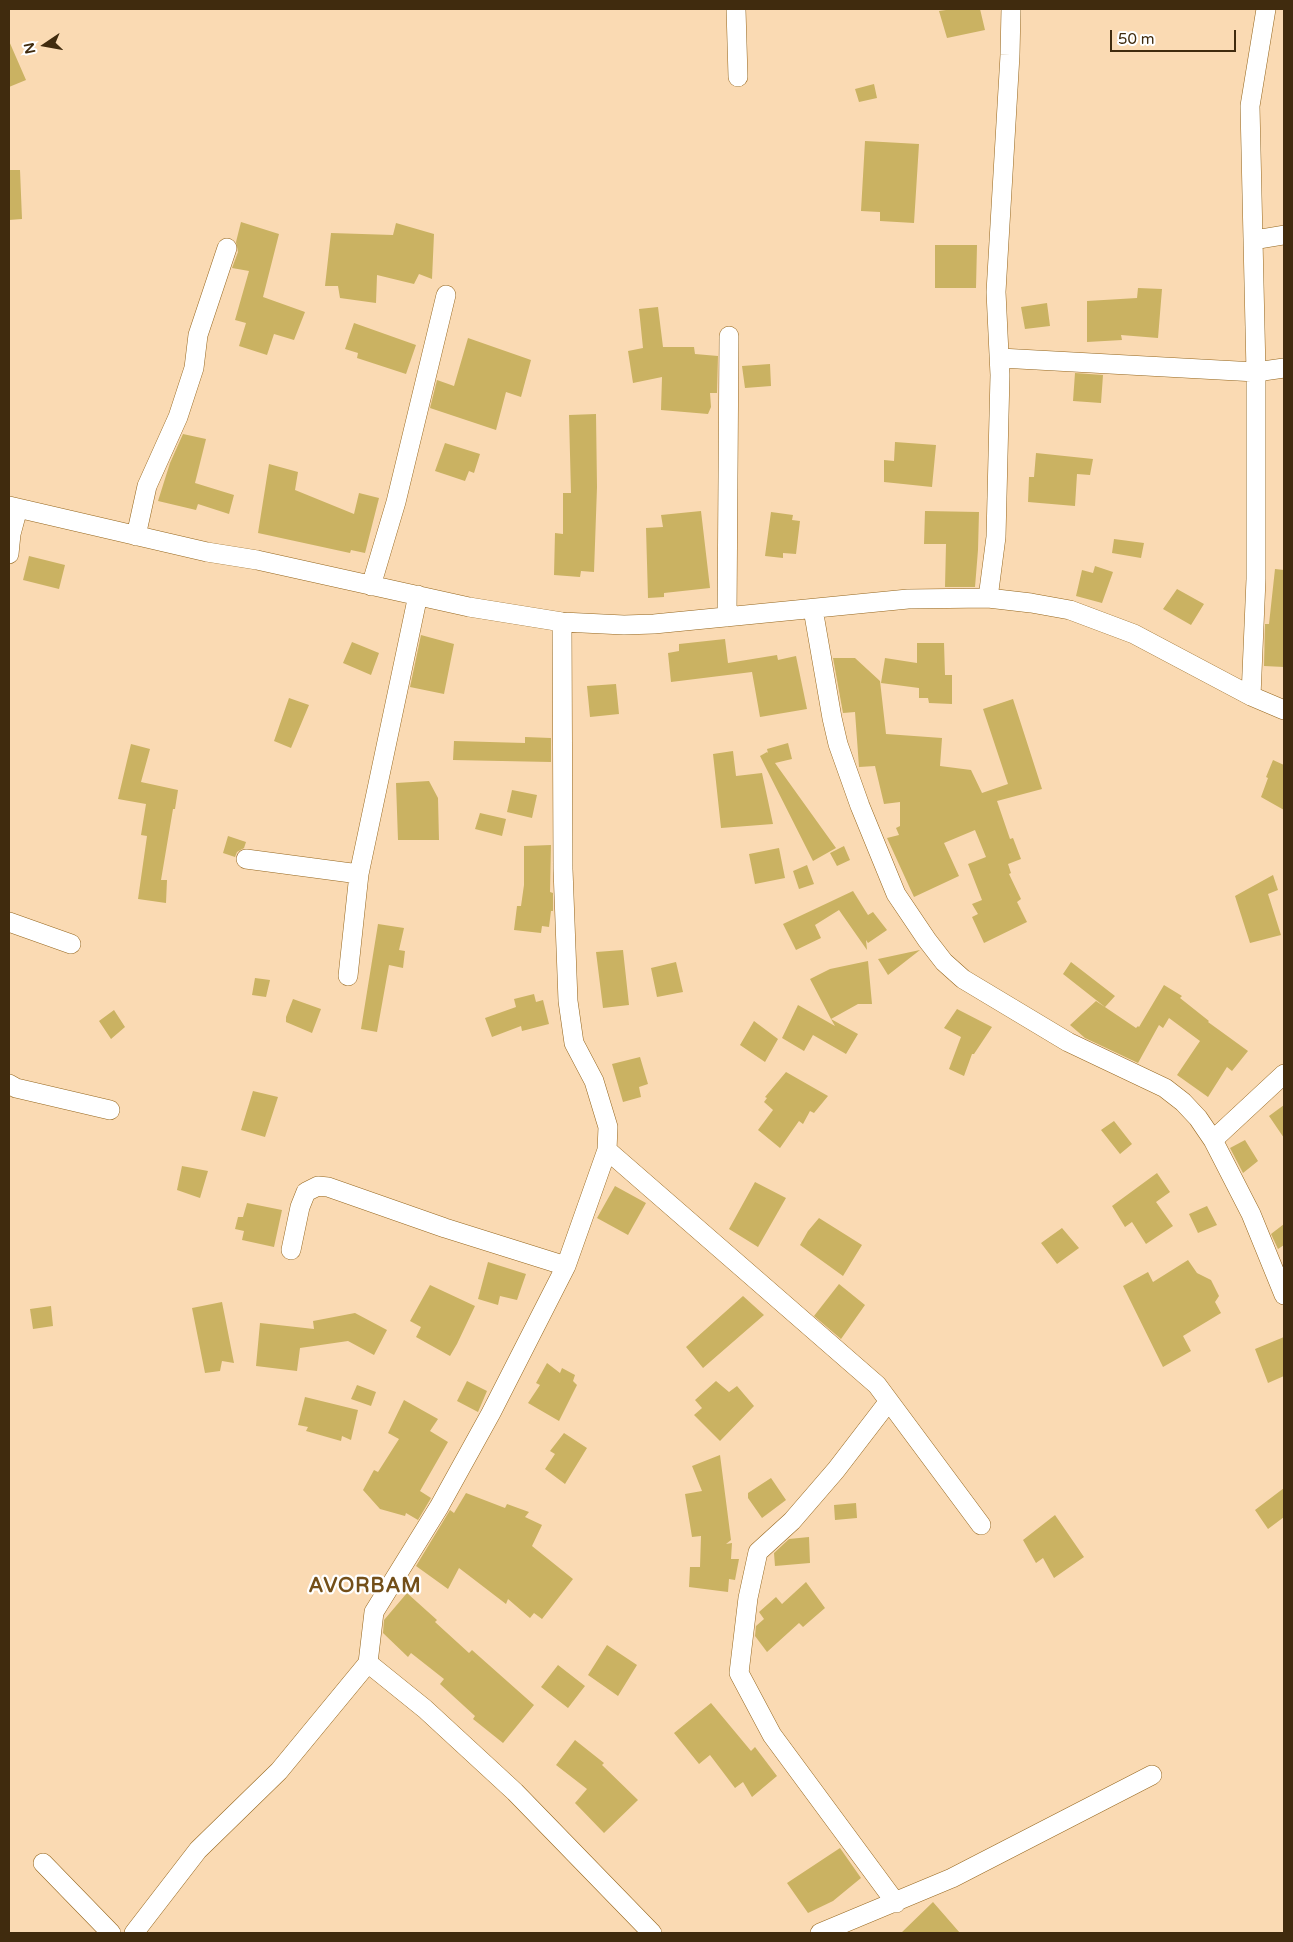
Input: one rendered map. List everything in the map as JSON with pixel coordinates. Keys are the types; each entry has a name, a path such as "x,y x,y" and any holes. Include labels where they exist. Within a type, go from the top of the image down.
{"street":[{"path":"736,9 738,77"},
{"path":"988,598 996,537 1000,358 996,292 1011,9"},
{"path":"1251,696 1256,579 1256,372 1250,106 1266,9"},
{"path":"1254,240 1284,235"},
{"path":"136,536 147,486 178,417 194,368 198,335 227,248"},
{"path":"371,586 396,502 446,295"},
{"path":"727,617 729,336"},
{"path":"1000,358 1256,372 1284,368"},
{"path":"9,554 13,507 136,536 257,560 371,586 478,608 562,622 624,625 908,599 988,598 1030,603 1070,610 1134,634 1251,696 1284,710"},
{"path":"348,976 360,874 418,595"},
{"path":"813,609 838,744 860,806 896,894 927,940 944,962 963,979 1068,1042 1165,1088 1183,1102 1198,1118 1213,1140 1251,1214 1284,1295"},
{"path":"134,1933 198,1850 279,1771 368,1663 374,1612 439,1507 491,1413 566,1266 607,1150 608,1127 594,1081 574,1043 568,1001 563,869 562,622"},
{"path":"246,859 360,874"},
{"path":"9,922 71,944"},
{"path":"1213,1140 1284,1074"},
{"path":"9,1084 16,1088 110,1110"},
{"path":"607,1150 877,1385 981,1525"},
{"path":"291,1250 300,1207 306,1192 318,1186 328,1187 445,1228 566,1266"},
{"path":"889,1401 836,1470 792,1521 758,1552 748,1598 739,1673 772,1735 896,1903"},
{"path":"368,1663 425,1709 516,1792 652,1933"},
{"path":"820,1933 896,1903 952,1878 1152,1775"},
{"path":"42,1863 111,1933"}],"building":[{"path":"980,9 985,30 947,38 939,11"},
{"path":"9,41 26,80 9,87"},
{"path":"874,84 877,98 859,102 855,89"},
{"path":"865,141 919,144 914,223 880,221 880,212 861,211"},
{"path":"9,170 20,170 22,219 9,220"},
{"path":"241,222 279,234 263,297 305,312 294,340 274,334 267,355 239,346 246,323 235,320 249,271 232,268 238,252 236,242"},
{"path":"396,223 434,234 432,279 419,274 414,284 377,275 376,303 340,298 338,286 325,286 331,233 393,235"},
{"path":"935,245 977,245 976,288 935,288"},
{"path":"1138,288 1162,289 1158,338 1121,335 1122,340 1087,342 1087,301 1137,298"},
{"path":"1047,303 1050,326 1025,329 1021,307"},
{"path":"658,307 663,347 694,347 695,354 718,356 717,393 710,393 711,407 708,414 661,410 662,377 633,383 628,351 643,348 639,309"},
{"path":"354,323 416,345 406,374 357,358 358,353 345,349"},
{"path":"468,338 531,360 521,397 506,392 496,430 430,408 437,380 454,386"},
{"path":"770,364 771,386 745,388 742,366"},
{"path":"1075,373 1103,375 1101,403 1073,401"},
{"path":"596,414 597,487 594,572 581,571 580,577 554,575 555,533 563,534 563,493 571,493 569,415"},
{"path":"183,434 206,439 195,483 234,495 229,514 198,504 196,510 158,501 170,463"},
{"path":"895,442 936,445 932,487 884,482 884,460 894,461"},
{"path":"445,443 480,454 474,473 469,471 465,481 435,471"},
{"path":"1036,453 1093,459 1090,475 1077,474 1075,506 1028,502 1029,477 1034,477"},
{"path":"269,464 298,472 295,490 354,514 359,493 379,498 365,553 351,550 350,553 258,533"},
{"path":"701,511 710,588 664,593 664,597 648,598 646,528 663,527 661,515"},
{"path":"925,511 979,512 975,587 945,587 946,544 924,544"},
{"path":"771,512 793,515 792,520 800,521 796,554 783,553 783,558 765,556"},
{"path":"1114,539 1144,543 1141,558 1112,553"},
{"path":"29,556 65,565 59,589 23,580"},
{"path":"1095,566 1113,572 1102,603 1076,596 1082,570 1093,573"},
{"path":"1275,569 1284,570 1284,667 1264,666 1265,624 1269,624"},
{"path":"1177,589 1204,604 1191,625 1163,609"},
{"path":"421,635 454,644 444,694 410,687"},
{"path":"725,639 728,663 777,655 778,660 796,656 807,709 760,717 752,672 671,682 668,653 679,651 679,644"},
{"path":"352,642 379,653 371,675 343,663"},
{"path":"917,643 944,643 945,675 952,675 952,704 929,703 928,698 919,698 919,688 881,683 885,658 917,663"},
{"path":"833,658 855,658 880,681 886,734 942,738 940,766 971,770 982,793 1008,784 983,709 1013,699 1042,789 997,801 1010,839 1013,838 1021,859 1008,864 1011,873 1009,874 1021,899 1017,902 1027,922 984,943 972,917 978,914 972,904 982,900 968,864 986,857 975,830 944,843 959,876 914,897 887,838 899,835 896,828 900,826 900,802 884,804 875,766 859,767 855,712 843,713"},
{"path":"616,684 619,714 590,717 587,686"},
{"path":"289,698 309,705 291,748 274,741"},
{"path":"525,737 551,738 551,762 453,760 454,741 525,743"},
{"path":"788,743 792,759 775,763 836,848 813,861 760,756 768,753 767,749"},
{"path":"131,744 150,749 141,782 178,790 161,880 167,880 166,903 138,899 147,836 141,835 146,804 118,799"},
{"path":"733,751 736,776 762,773 773,824 721,828 713,754"},
{"path":"1273,760 1284,765 1284,810 1261,797"},
{"path":"429,781 438,798 439,840 398,840 396,783"},
{"path":"512,790 537,795 532,818 507,812"},
{"path":"480,813 506,819 502,836 475,829"},
{"path":"228,836 246,842 244,848 237,852 235,857 223,853"},
{"path":"551,845 550,892 553,893 553,911 551,911 549,927 542,926 541,933 514,930 517,906 521,906 524,885 524,846"},
{"path":"844,846 850,860 837,866 830,853"},
{"path":"779,848 785,878 755,884 749,854"},
{"path":"807,865 814,884 799,889 793,871"},
{"path":"1273,875 1278,890 1268,894 1281,935 1250,943 1235,896"},
{"path":"853,891 868,915 873,912 887,930 868,943 866,940 867,950 839,910 815,925 821,938 796,950 783,924"},
{"path":"378,924 404,928 399,950 405,951 403,968 389,965 377,1032 361,1029"},
{"path":"623,950 629,1005 603,1008 596,952"},
{"path":"920,950 888,975 878,959"},
{"path":"868,961 872,1004 858,1004 831,1019 810,979 830,969"},
{"path":"676,962 683,992 657,997 651,968"},
{"path":"1071,962 1115,996 1105,1007 1063,974"},
{"path":"255,978 270,980 266,997 252,995"},
{"path":"1164,985 1182,996 1180,998 1208,1022 1248,1051 1232,1071 1227,1067 1208,1097 1177,1075 1200,1041 1169,1018 1163,1028 1159,1025 1138,1063 1085,1038 1070,1025 1096,1001 1136,1028 1139,1027"},
{"path":"534,994 536,1002 543,1000 549,1024 522,1031 521,1026 492,1037 485,1018 516,1007 514,999"},
{"path":"293,999 321,1009 312,1033 286,1022"},
{"path":"798,1005 835,1026 831,1019 858,1034 846,1054 813,1035 804,1051 782,1038"},
{"path":"957,1009 992,1027 974,1054 972,1054 964,1076 949,1069 961,1037 944,1028"},
{"path":"114,1010 125,1027 111,1039 99,1021"},
{"path":"754,1021 778,1039 765,1062 740,1045"},
{"path":"640,1057 648,1084 639,1087 641,1097 623,1102 612,1064"},
{"path":"786,1072 828,1096 814,1113 810,1111 803,1124 799,1121 780,1148 758,1130 773,1110 764,1102 767,1098 765,1097"},
{"path":"253,1091 278,1097 265,1137 241,1130"},
{"path":"1284,1105 1284,1138 1269,1116"},
{"path":"1114,1121 1132,1144 1120,1154 1101,1130"},
{"path":"1245,1140 1258,1161 1243,1173 1230,1148"},
{"path":"182,1166 208,1171 200,1198 177,1190"},
{"path":"1157,1173 1170,1192 1156,1202 1173,1226 1146,1244 1132,1222 1125,1227 1112,1206"},
{"path":"755,1182 786,1198 758,1247 729,1229"},
{"path":"615,1186 646,1203 628,1235 597,1218"},
{"path":"247,1203 282,1210 274,1247 242,1240 244,1231 235,1229 238,1217 243,1217"},
{"path":"1207,1206 1217,1225 1198,1233 1189,1214"},
{"path":"819,1218 862,1245 843,1276 800,1245 808,1231"},
{"path":"1284,1224 1284,1245 1278,1249 1271,1234"},
{"path":"1062,1228 1079,1248 1057,1264 1041,1243"},
{"path":"1188,1260 1197,1273 1211,1280 1219,1296 1215,1302 1221,1313 1183,1336 1191,1351 1163,1367 1123,1286 1148,1272 1153,1282"},
{"path":"488,1262 526,1274 517,1300 500,1296 498,1305 478,1299"},
{"path":"839,1284 865,1305 841,1339 814,1316"},
{"path":"430,1285 475,1306 450,1356 416,1337 421,1327 410,1321"},
{"path":"743,1296 764,1315 703,1368 686,1347"},
{"path":"222,1302 234,1363 222,1361 220,1371 205,1373 192,1308"},
{"path":"51,1306 53,1326 33,1329 30,1309"},
{"path":"355,1313 387,1330 374,1355 348,1341 300,1348 297,1371 256,1366 260,1323 314,1329 313,1321"},
{"path":"1284,1337 1284,1376 1268,1383 1255,1349"},
{"path":"547,1363 560,1373 562,1368 575,1375 573,1381 577,1385 559,1421 528,1403 540,1385 536,1383"},
{"path":"467,1381 487,1391 478,1412 457,1401"},
{"path":"716,1381 729,1392 737,1386 754,1406 720,1441 694,1415 702,1408 695,1400"},
{"path":"357,1385 376,1392 371,1406 351,1399"},
{"path":"305,1397 358,1410 351,1440 342,1436 341,1441 306,1431 308,1427 298,1425"},
{"path":"404,1400 438,1419 430,1431 448,1442 420,1491 431,1498 418,1520 406,1513 405,1516 380,1509 363,1490 374,1470 378,1472 399,1439 388,1433"},
{"path":"564,1433 587,1448 565,1484 545,1469 555,1454 550,1451"},
{"path":"720,1455 731,1540 726,1544 732,1543 731,1559 739,1559 735,1580 729,1579 728,1592 689,1587 690,1567 700,1567 701,1536 692,1537 685,1494 702,1491 692,1466"},
{"path":"771,1478 786,1500 762,1518 748,1498 748,1493"},
{"path":"1284,1488 1284,1517 1268,1529 1255,1510"},
{"path":"466,1493 505,1508 507,1504 529,1512 525,1517 542,1525 532,1546 573,1579 542,1619 534,1613 530,1618 508,1599 506,1604 459,1568 448,1589 416,1566 450,1510 454,1513"},
{"path":"856,1503 857,1518 835,1520 834,1505"},
{"path":"1055,1515 1084,1557 1054,1578 1043,1558 1036,1563 1023,1540"},
{"path":"809,1537 810,1563 775,1566 774,1553 789,1539"},
{"path":"806,1582 825,1608 803,1627 799,1623 767,1652 755,1636 756,1626 764,1619 759,1612 776,1597 782,1604"},
{"path":"407,1593 469,1653 472,1650 534,1705 503,1743 473,1719 475,1716 440,1684 444,1679 411,1653 408,1657 383,1633 384,1620"},
{"path":"607,1645 637,1665 618,1696 588,1675"},
{"path":"558,1665 585,1686 568,1708 541,1687"},
{"path":"711,1703 751,1751 755,1747 777,1776 752,1797 743,1782 735,1788 710,1755 699,1764 674,1733"},
{"path":"575,1740 604,1763 602,1765 638,1800 604,1833 575,1803 587,1789 556,1765"},
{"path":"840,1848 861,1878 833,1901 808,1913 787,1883"},
{"path":"933,1902 960,1933 901,1933"}],"district":[{"name":"AVORBAM","path":"365,1587"}]}
